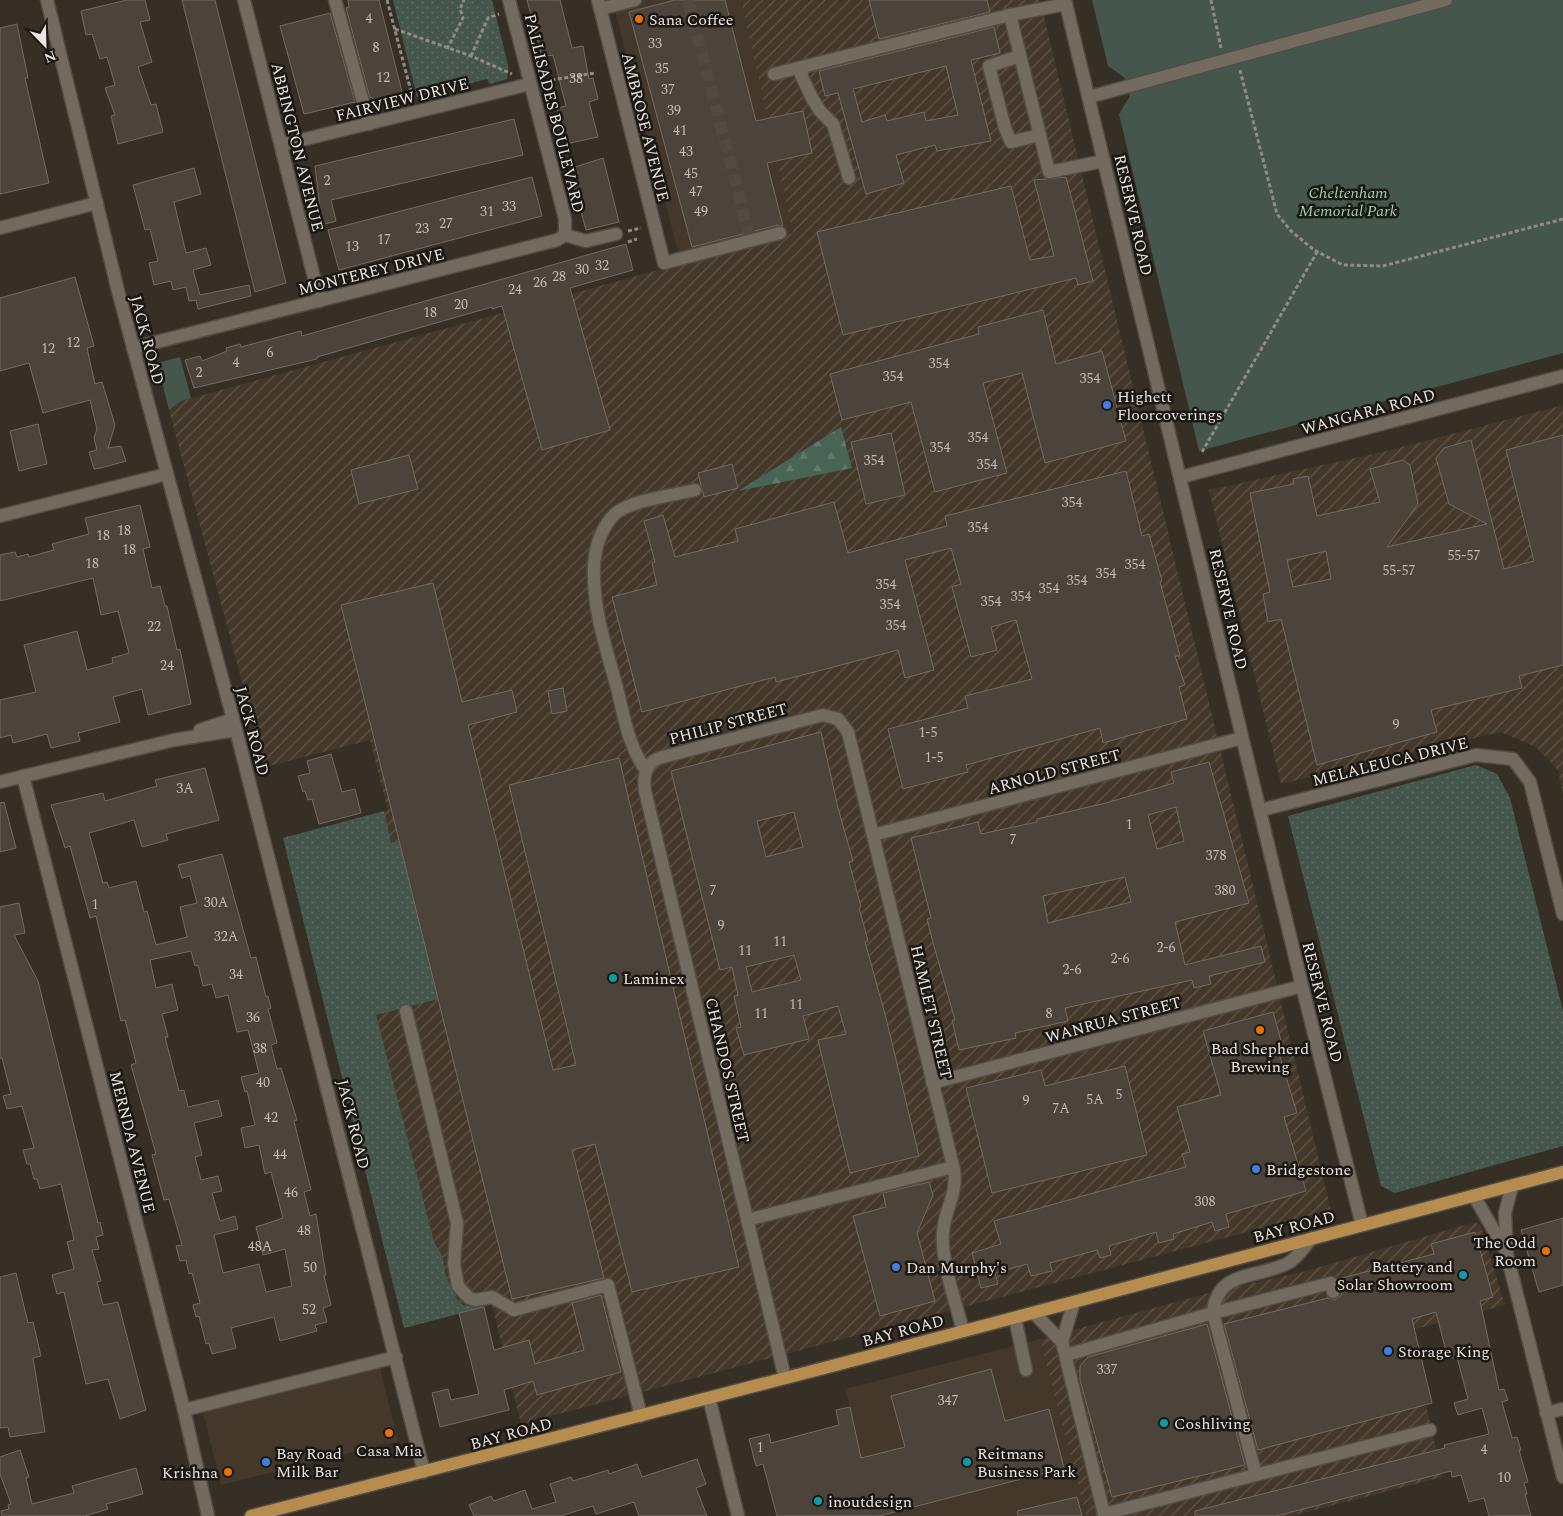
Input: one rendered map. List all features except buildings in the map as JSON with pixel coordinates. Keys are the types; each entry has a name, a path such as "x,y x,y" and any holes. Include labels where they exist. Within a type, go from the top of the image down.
{"main road":[{"name":"BAY ROAD","path":"251,1516 1034,1313 1362,1224 1563,1172"}],"street":[{"name":"JACK ROAD","path":"47,0 133,348 235,724 424,1472"},
{"path":"335,0 369,124"},
{"path":"599,4 634,0"},
{"path":"1088,97 1446,0"},
{"name":"ABBINGTON AVENUE","path":"248,1 281,145 320,301"},
{"path":"774,74 1066,2"},
{"name":"RESERVE ROAD","path":"1066,2 1302,986 1362,1224"},
{"name":"AMBROSE AVENUE","path":"599,4 664,262 780,233"},
{"name":"PALLISADES BOULEVARD","path":"510,5 565,219 565,235"},
{"path":"1010,15 1049,172 1104,161"},
{"path":"1020,56 989,66 1005,128 1011,142 1040,135"},
{"path":"804,66 801,75 820,111 833,124 849,178"},
{"name":"FAIRVIEW DRIVE","path":"281,145 530,84"},
{"path":"0,228 97,203"},
{"path":"565,235 586,241 616,234"},
{"name":"MONTEREY DRIVE","path":"133,348 557,240 565,235"},
{"name":"WANGARA ROAD","path":"1180,477 1563,376"},
{"path":"0,516 167,474"},
{"path":"646,770 633,749 598,620 594,567 595,554 598,542 611,519 623,508 695,490"},
{"name":"PHILIP STREET","path":"646,770 659,758 823,715"},
{"name":"HAMLET STREET","path":"823,715 833,716 847,727 953,1167 955,1178 954,1194 945,1219 942,1241 963,1331"},
{"path":"0,782 235,724"},
{"name":"ARNOLD STREET","path":"873,835 1242,738"},
{"name":"MELALEUCA DRIVE","path":"1260,810 1476,755 1513,759 1530,782 1563,914"},
{"name":"CHANDOS STREET","path":"646,770 644,775 645,791 785,1378"},
{"name":"MERNDA AVENUE","path":"23,776 184,1410 208,1516"},
{"name":"WANRUA STREET","path":"932,1083 1302,986"},
{"path":"406,1011 457,1223 454,1264 458,1286 469,1298 476,1300 492,1297 514,1310 608,1286 641,1416"},
{"path":"747,1220 953,1167"},
{"path":"1512,1186 1505,1213 1507,1255 1563,1477"},
{"path":"1474,1196 1487,1216 1507,1255"},
{"path":"1256,1475 1213,1313 1214,1299 1220,1289 1241,1277 1289,1263 1312,1238"},
{"path":"1066,1356 1213,1313 1331,1283 1333,1292"},
{"path":"1062,1342 1074,1302"},
{"path":"1034,1313 1062,1342 1104,1514 1430,1430"},
{"path":"1014,1318 1026,1370"},
{"path":"184,1410 396,1357"},
{"path":"709,1398 738,1516"},
{"path":"1546,1413 1563,1409"}],"path":[{"path":"387,0 416,112"},
{"path":"447,50 462,18 460,9 464,0"},
{"path":"1211,0 1277,214 1292,232 1317,252 1343,265 1384,266 1563,219"},
{"path":"471,56 488,18 510,5"},
{"path":"395,29 447,50 471,56 512,74 515,87"},
{"path":"545,81 595,73"},
{"path":"616,234 654,224"},
{"path":"1202,452 1317,252"}],"shaded area":[{"path":"612,0 741,0 793,233 681,263"},
{"path":"741,0 1040,0 1331,1210 521,1424 492,1305 404,1328 283,838 388,810 370,740 265,767 169,410 181,401 793,233"},
{"path":"1563,405 1563,795 1558,770 1536,747 1500,732 1281,784 1209,490 1391,450"},
{"path":"1475,1222 1481,1226 1505,1305 1408,1331 1443,1477 1292,1516 1086,1516 1040,1339 1205,1294 1306,1271"},
{"path":"1040,1339 1086,1516 863,1516 850,1407 845,1389"},
{"path":"379,1364 398,1441 221,1485 202,1408"}],"green space":[{"path":"393,0 492,0 508,65 507,79 490,84 487,79 417,97"},
{"name":"Cheltenham Memorial Park","path":"1092,0 1563,0 1563,353 1199,451 1119,114 1130,96 1125,78 1108,66"},
{"path":"180,357 191,398 181,401 169,410 157,363"},
{"path":"841,427 852,468 738,491"},
{"path":"1476,765 1497,774 1510,798 1563,1011 1563,1146 1395,1193 1381,1186 1288,816"},
{"path":"384,811 391,843 399,841 438,999 376,1015 434,1242 443,1257 445,1274 456,1298 463,1305 481,1308 404,1328 283,838"}],"tunnel":[{"path":"688,0 751,241"}],"place":[{"name":"Sana Coffee","path":"639,19"},
{"name":"Highett Floorcoverings","path":"1107,405"},
{"name":"Laminex","path":"613,978"},
{"name":"Bad Shepherd Brewing","path":"1260,1030"},
{"name":"Bridgestone","path":"1256,1169"},
{"name":"The Odd Room","path":"1546,1251"},
{"name":"Dan Murphy's","path":"896,1267"},
{"name":"Battery and Solar Showroom","path":"1463,1275"},
{"name":"Storage King","path":"1388,1351"},
{"name":"Coshliving","path":"1164,1423"},
{"name":"Casa Mia","path":"389,1433"},
{"name":"Bay Road Milk Bar","path":"266,1462"},
{"name":"Reitmans Business Park","path":"967,1462"},
{"name":"Krishna","path":"228,1472"},
{"name":"inoutdesign","path":"818,1501"}]}
